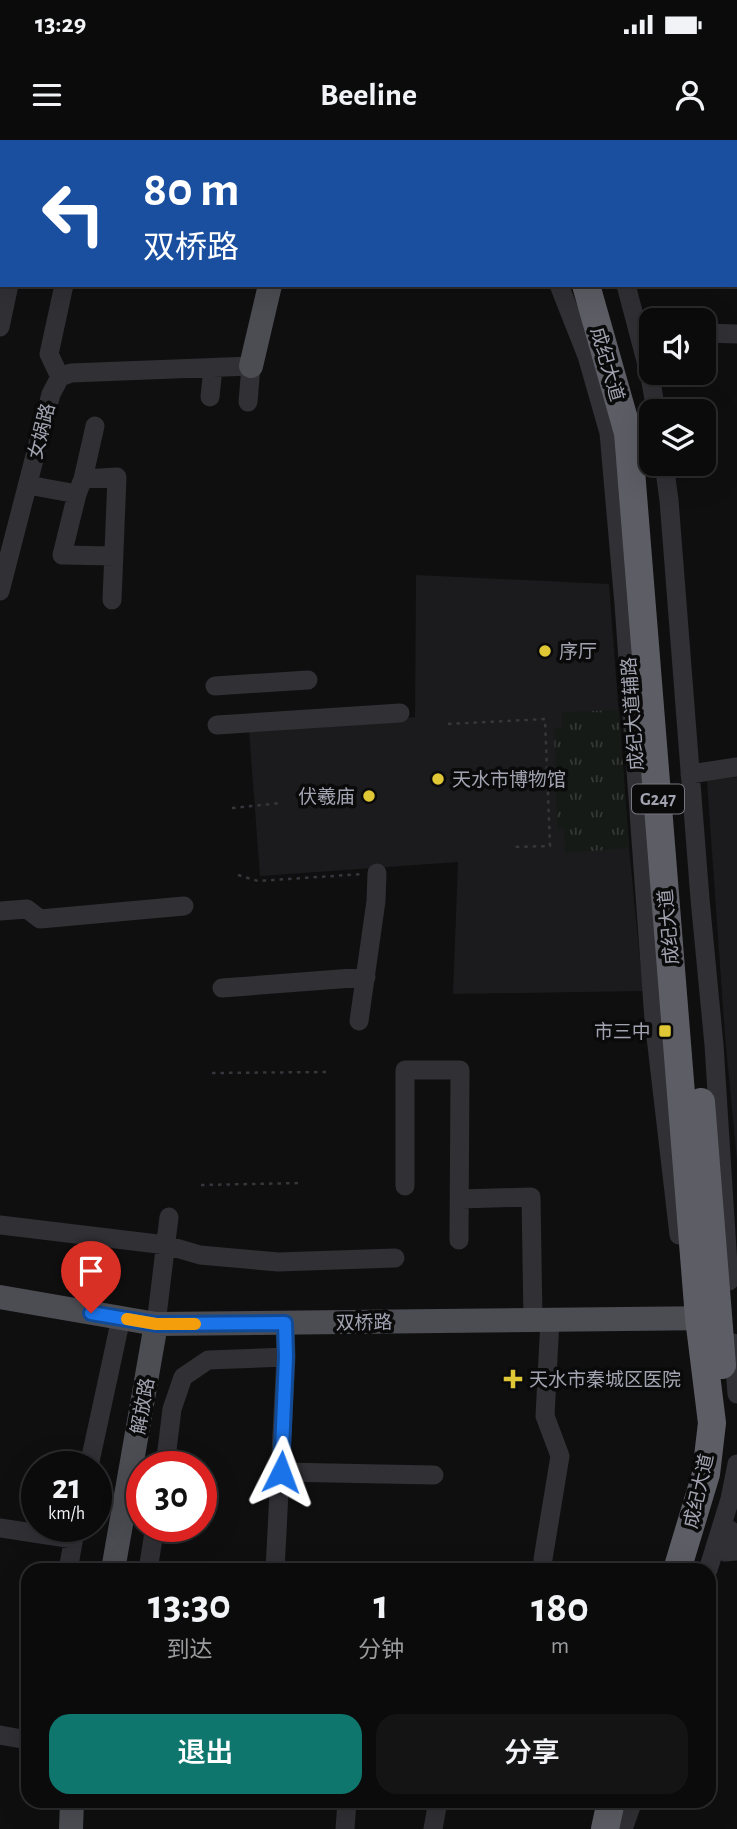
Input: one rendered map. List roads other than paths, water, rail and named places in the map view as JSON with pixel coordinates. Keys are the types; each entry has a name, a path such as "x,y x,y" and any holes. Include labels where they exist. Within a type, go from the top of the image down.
{"highway":[{"name":"成纪大道","path":"587,287 628,433 708,1317 731,1355 716,1487 719,1524 695,1563"},
{"name":"成纪大道","path":"604,287 646,434 708,1317 712,1423 706,1474 679,1563"},
{"path":"591,1829 596,1808"},
{"path":"605,1829 610,1808"}],"main road":[{"path":"251,366 270,287"},
{"name":"双桥路","path":"0,1297 156,1324 708,1317"},
{"name":"解放路","path":"114,1563 156,1324"},
{"path":"71,1829 72,1808"}],"street":[{"path":"0,327 9,287"},
{"path":"60,377 49,354 64,287"},
{"name":"成纪大道辅路","path":"560,287 587,356 609,433 654,1020 680,1245 708,1317"},
{"path":"627,287 639,316"},
{"path":"716,333 737,334"},
{"path":"248,402 251,366"},
{"name":"女娲路","path":"0,591 51,394 60,377 71,373 251,366"},
{"path":"211,397 213,368"},
{"path":"95,426 62,555 114,556"},
{"path":"666,476 714,1045 708,1317"},
{"path":"28,485 80,486 117,477 111,600"},
{"path":"215,687 308,680"},
{"path":"217,725 400,713"},
{"path":"690,774 737,767"},
{"path":"359,1021 376,901 377,873"},
{"path":"0,911 27,909 40,919 184,906"},
{"path":"222,988 366,976"},
{"path":"405,1186 405,1070 460,1070 459,1241"},
{"path":"460,1199 531,1197 541,1320 545,1416 560,1456 543,1559"},
{"path":"156,1324 169,1217"},
{"path":"0,1225 166,1245 200,1255 278,1262 395,1258"},
{"path":"92,1451 121,1318"},
{"path":"275,1563 286,1357 285,1323"},
{"path":"731,1355 737,1394"},
{"path":"167,1451 172,1409 183,1377 208,1360 286,1357"},
{"path":"710,1563 719,1524 730,1499 737,1464"},
{"path":"281,1472 434,1475"},
{"path":"737,1495 719,1524 725,1552 737,1551"},
{"path":"0,1528 21,1529"},
{"path":"69,1563 73,1542"},
{"path":"149,1563 152,1542"},
{"path":"0,1735 21,1739"},
{"path":"345,1829 346,1808"},
{"path":"433,1829 437,1808"},
{"path":"624,1829 631,1808"}],"place":[{"name":"序厅","path":"545,651"},
{"name":"天水市博物馆","path":"438,779"},
{"name":"伏羲庙","path":"369,796"},
{"name":"市三中","path":"665,1031"},
{"name":"天水市秦城区医院","path":"513,1379"}]}
